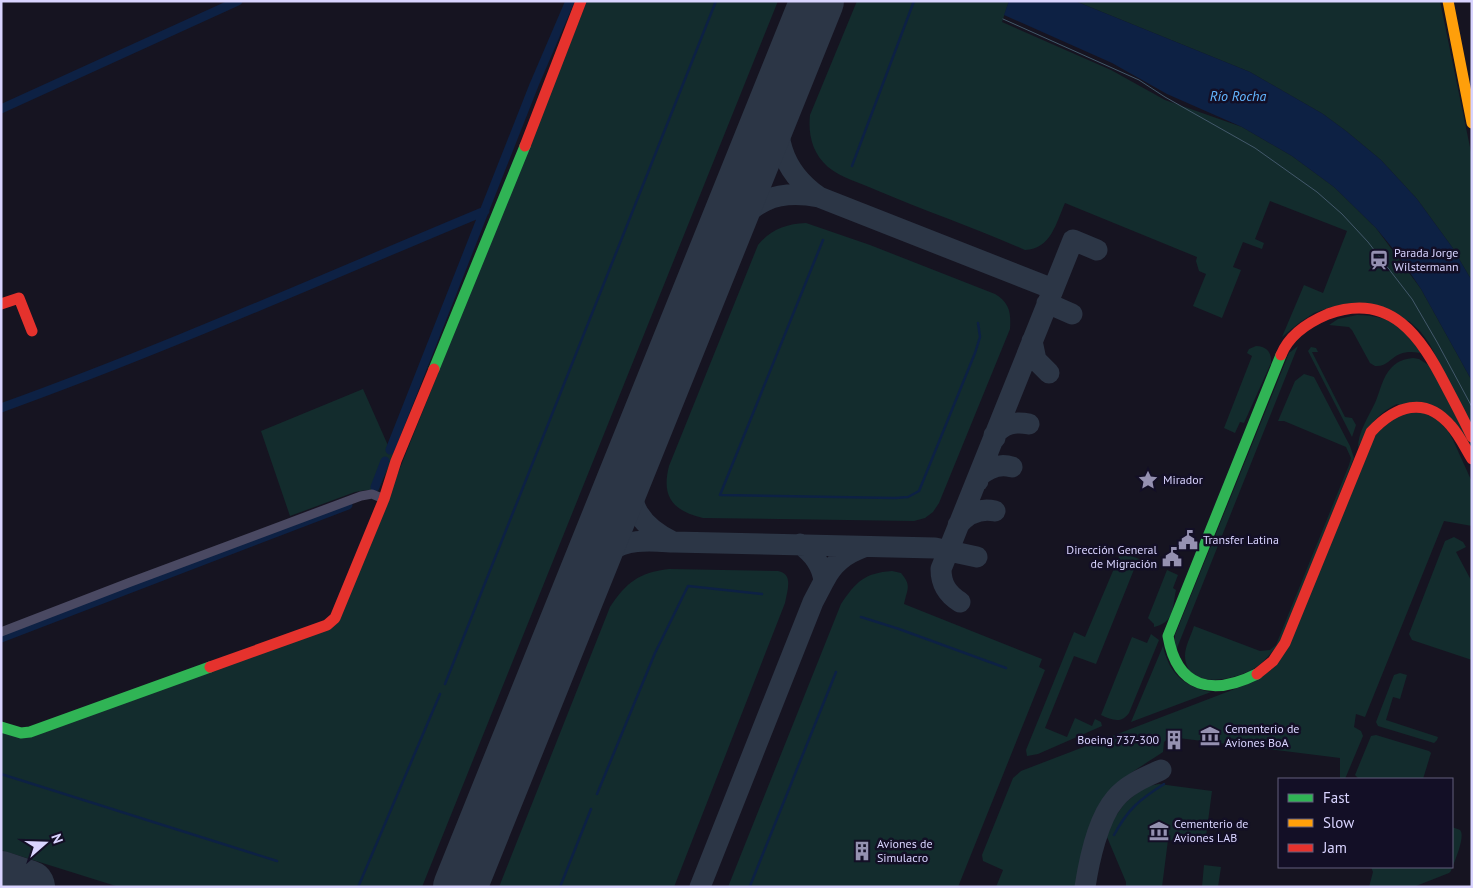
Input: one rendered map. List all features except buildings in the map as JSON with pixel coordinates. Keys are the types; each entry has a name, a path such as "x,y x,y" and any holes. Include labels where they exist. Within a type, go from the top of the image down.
{"street":[{"path":"1,727 21,733 30,732 327,625 335,618 384,499 396,462 492,229 581,1"},
{"path":"1448,1 1469,91 1472,123"},
{"path":"1,304 19,298 32,331"},
{"path":"1472,437 1426,348 1415,333 1403,322 1380,311 1354,308 1329,314 1302,329 1287,342 1283,349 1168,636 1172,658 1176,666 1190,679 1199,683 1222,686 1254,675 1277,656 1287,638 1371,432 1386,415 1404,408 1414,407 1425,408 1438,413 1453,428 1472,460"},
{"path":"1,632 137,579 361,496 372,494 384,499"}],"green space":[{"path":"587,1 778,1 422,887 119,887 1,850 1,730 20,736 338,623"},
{"path":"857,1 1009,1 1002,22 1111,70 1165,100 1242,127 1292,156 1334,187 1376,228 1421,289 1472,381 1472,426 1429,343 1409,321 1331,307 1314,313 1282,337 1304,285 1323,293 1347,231 1270,201 1255,239 1264,243 1262,249 1243,242 1233,267 1241,270 1222,318 1193,306 1206,274 1199,271 1196,261 1197,257 1065,203 1047,240 1034,249 1025,250 833,171 818,156 812,143 810,115"},
{"path":"1075,1 1440,1 1472,157 1472,281 1452,247 1417,199 1381,160 1323,114 1250,72"},
{"path":"806,223 870,245 995,294 1007,305 1010,329 939,503 933,512 925,518 914,521 703,518 677,507 668,494 667,477 669,466 758,245 779,228"},
{"path":"1357,315 1380,318 1396,325 1403,330 1424,354 1403,353 1386,364 1375,366 1370,363 1349,327 1329,325 1338,319"},
{"path":"1256,346 1268,350 1271,363 1244,423 1240,422 1235,433 1224,428 1252,356 1247,353 1249,349"},
{"path":"1298,346 1175,653 1175,635 1289,353"},
{"path":"1311,347 1316,348 1318,352 1312,352 1345,417 1352,418 1356,425 1352,437 1308,351"},
{"path":"1413,358 1419,359 1430,366 1472,445 1472,453 1456,424 1397,404 1389,408 1373,422 1358,448 1362,431 1386,375 1397,363"},
{"path":"1304,374 1314,377 1350,446 1354,458 1283,637 1270,654 1255,668 1225,679 1213,680 1203,678 1194,674 1188,667 1185,656 1194,626 1260,651 1270,650 1276,645 1349,465 1351,458 1346,447 1284,421 1278,421 1295,381"},
{"path":"363,389 390,450 394,454 378,491 366,490 355,492 290,516 261,431"},
{"path":"1421,412 1437,419 1448,431 1472,482 1472,526 1444,521 1365,717 1356,714 1354,727 1361,731 1363,736 1345,778 1340,778 1340,758 1170,737 1164,742 1163,752 1123,779 1112,789 1097,811 1087,835 1076,887 996,887 1003,870 983,861 982,855 1013,778 1021,771 1253,682 1271,670 1376,433 1397,414"},
{"path":"1454,537 1463,542 1466,547 1456,552 1472,582 1472,660 1412,640 1409,634 1445,541"},
{"path":"1121,552 1147,562 1145,565 1137,562 1096,664 1074,656 1045,728 1067,737 1075,718 1092,726 1095,719 1101,722 1102,726 1038,754 1027,756 1026,750 1074,632 1085,637"},
{"path":"669,569 778,571 783,573 788,579 785,603 674,887 499,887 610,607 622,591 634,580 649,573"},
{"path":"1167,570 1178,575 1173,588 1176,590 1173,608 1166,622 1154,627 1154,624 1148,618"},
{"path":"892,571 901,573 907,581 908,588 904,604 1042,659 1039,667 1045,670 958,887 728,887 841,604 856,584 862,580 874,574"},
{"path":"1151,634 1159,640 1129,713 1120,720 1101,715 1132,637 1147,643"},
{"path":"1163,646 1169,664 1179,677 1201,690 1211,692 1131,722"},
{"path":"1400,673 1407,675 1400,699 1393,697 1386,720 1438,737 1434,743 1378,726 1376,722 1394,675"},
{"path":"1376,735 1429,751 1431,753 1423,778 1358,778 1355,775 1371,736"},
{"path":"1159,784 1212,791 1205,844 1168,840 1162,887 1126,887 1126,882 1107,837 1111,823 1124,804 1144,787"},
{"path":"1453,827 1460,830 1462,838 1453,866"},
{"path":"1204,865 1221,867 1218,887 1202,887"},
{"path":"1371,868 1452,868 1449,873 1416,886 1418,887 1369,887 1373,872"}],"water":[{"name":"Río Rocha","path":"1009,1 1075,1 1250,72 1323,114 1346,131 1381,160 1417,199 1452,247 1472,281 1472,381 1421,289 1398,255 1376,228 1334,187 1292,156 1242,127 1167,94 1112,63 1004,15"}],"waterway":[{"path":"1,109 238,1"},
{"path":"390,450 534,85 570,1"},
{"path":"445,684 716,1"},
{"path":"852,166 914,1"},
{"path":"1,408 123,362 485,211"},
{"path":"823,240 720,495 895,498 908,497 919,491 975,353 980,337 978,323"},
{"path":"375,487 385,461"},
{"path":"1,638 348,505"},
{"path":"597,794 655,653 688,586 762,594"},
{"path":"861,617 1006,668"},
{"path":"750,886 836,672"},
{"path":"359,885 440,694"},
{"path":"1,774 277,861"},
{"path":"1114,835 1124,818 1135,806 1164,784"},
{"path":"560,887 591,809"}],"taxiway":[{"path":"723,235 745,214 765,201 789,195 819,197 795,175 782,150 778,121 781,90"},
{"path":"819,197 1053,289"},
{"path":"960,602 946,588 942,579 941,569 1073,240 1097,250"},
{"path":"1047,303 1072,314"},
{"path":"1032,341 1036,360 1049,373"},
{"path":"995,438 994,435 1006,426 1014,423 1029,424"},
{"path":"583,582 601,558 624,544 640,541 673,542 649,527 641,518 636,508 632,498 631,486 633,458"},
{"path":"978,481 978,477 990,469 998,466 1012,467"},
{"path":"958,525 975,512 984,510 995,511"},
{"path":"673,542 935,548 977,557"},
{"path":"800,544 816,560 824,581 831,569 840,560 864,547"},
{"path":"700,887 813,602 824,581"},
{"path":"1085,887 1095,841 1109,807 1119,794 1130,786 1161,770"}],"runway":[{"path":"460,887 817,1"},
{"path":"1,878 28,887"}],"tram line":[{"path":"1003,19 1139,80 1165,97 1255,148 1317,192 1342,214 1368,242 1412,299 1472,407"}],"traffic: fast":[{"path":"434,369 525,146"},
{"path":"1257,674 1226,685 1212,686 1199,683 1189,677 1180,667 1173,654 1168,636 1281,355"},
{"path":"1,727 21,733 30,732 210,667"}],"traffic: slow":[{"path":"1448,1 1472,123"}],"traffic: jam":[{"path":"525,146 581,1"},
{"path":"1,304 19,298 32,331"},
{"path":"1281,355 1294,335 1328,314 1350,308 1370,309 1386,314 1401,323 1426,351 1472,437"},
{"path":"210,667 327,625 335,618 384,499 396,461 434,369"},
{"path":"1257,674 1273,661 1285,643 1371,432 1390,416 1410,408 1421,407 1441,416 1451,426 1472,459"}],"place":[{"name":"Parada Jorge Wilstermann","path":"1379,260"},
{"name":"Mirador","path":"1148,480"},
{"name":"Transfer Latina","path":"1188,540"},
{"name":"Dirección General de Migración","path":"1172,557"},
{"name":"Cementerio de Aviones BoA","path":"1210,736"},
{"name":"Boeing 737-300","path":"1174,740"},
{"name":"Cementerio de Aviones LAB","path":"1159,831"},
{"name":"Aviones de Simulacro","path":"862,851"}]}
